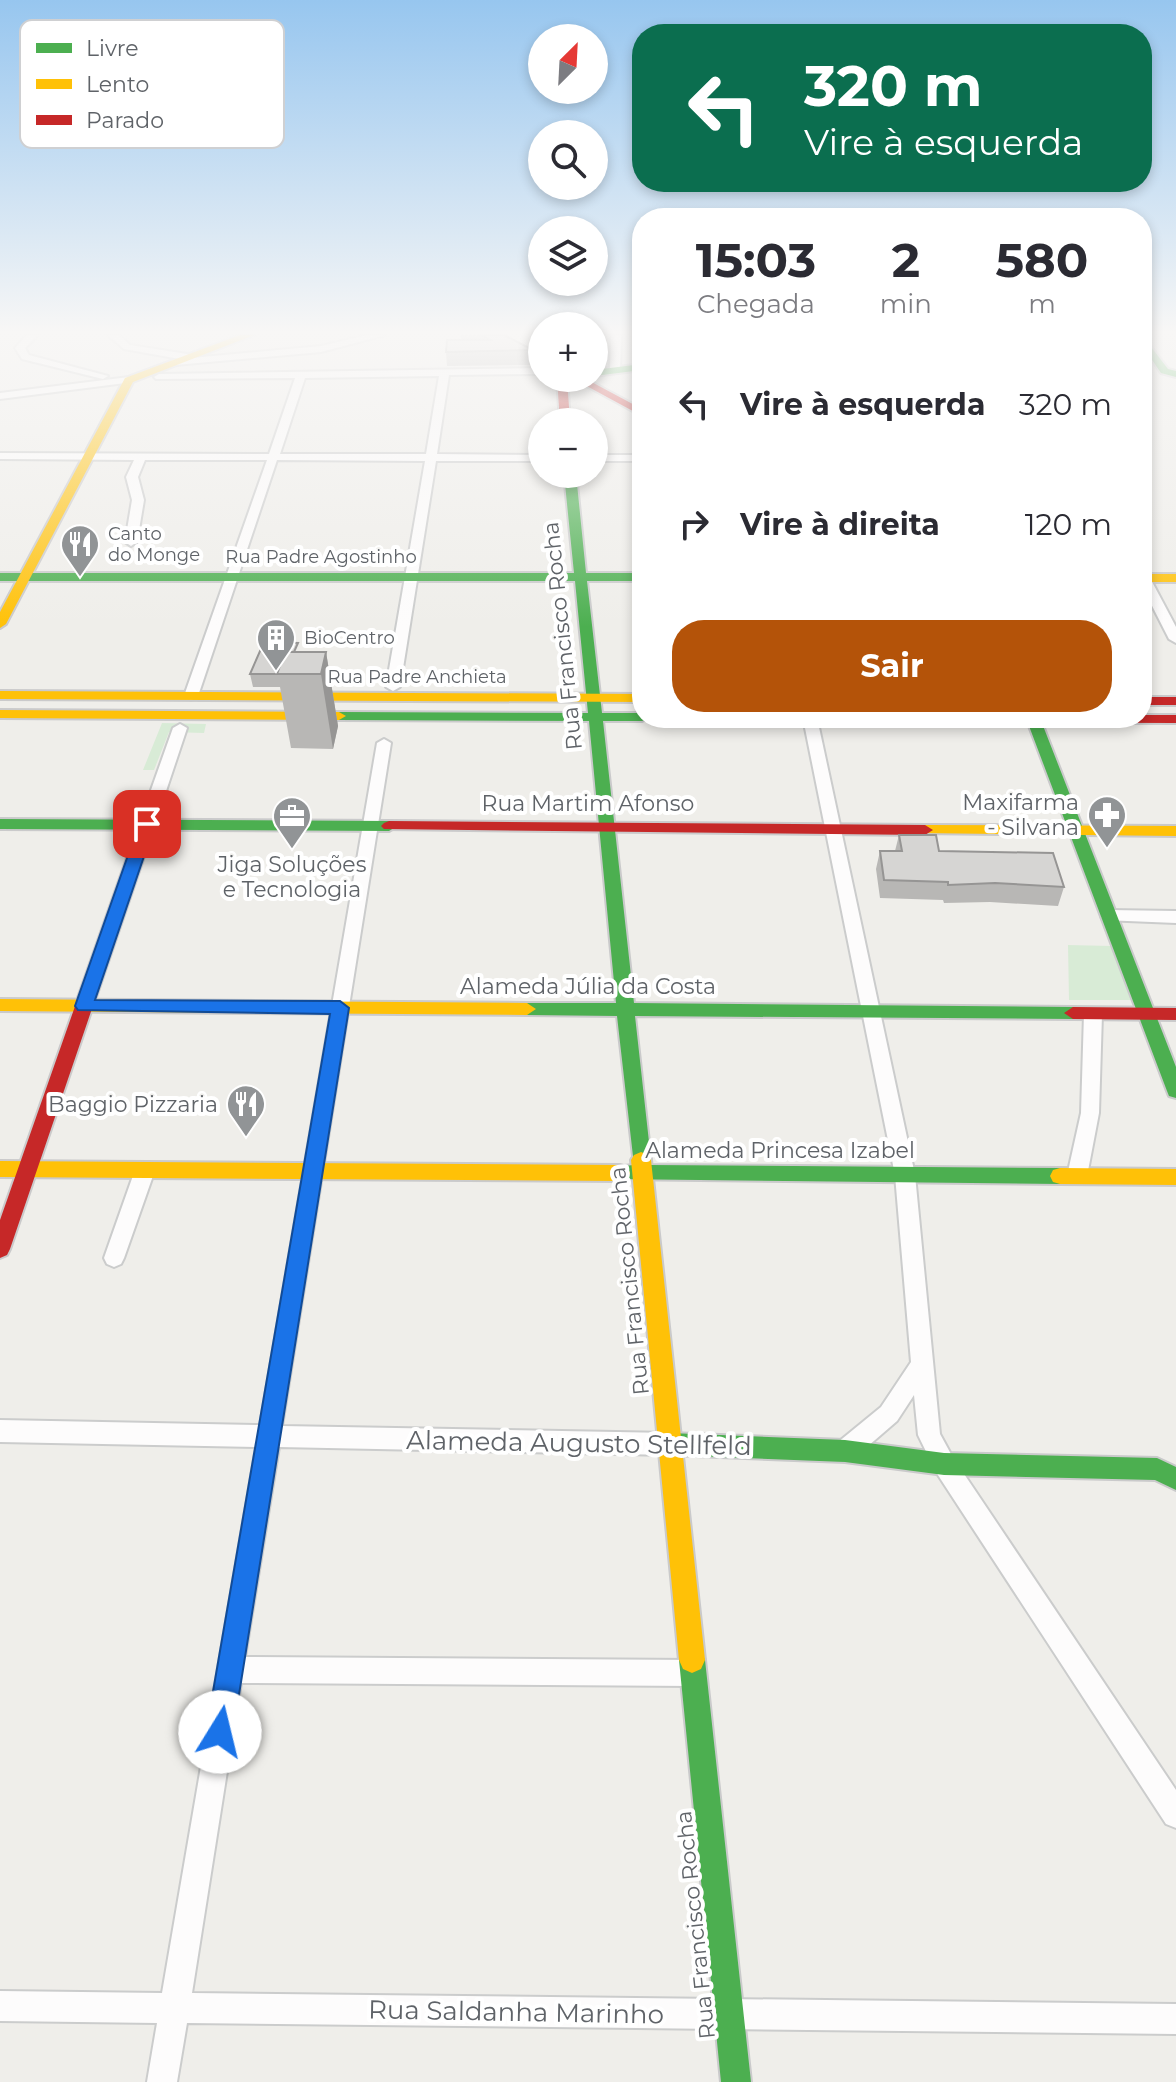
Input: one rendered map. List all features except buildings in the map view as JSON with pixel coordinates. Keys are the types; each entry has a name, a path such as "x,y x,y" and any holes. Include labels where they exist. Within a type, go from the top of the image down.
{"street":[{"path":"0,624 102,432"},
{"path":"191,696 282,432"},
{"path":"393,687 435,432"},
{"path":"0,456 528,458"},
{"path":"131,542 138,500 132,477 141,457"},
{"path":"608,458 632,458"},
{"name":"Rua Francisco Rocha","path":"571,488 736,2082"},
{"name":"Rua Padre Agostinho","path":"0,577 632,577"},
{"path":"1152,578 1176,578"},
{"path":"1152,595 1176,639"},
{"name":"Rua Padre Anchieta","path":"0,695 191,696 594,707 632,715"},
{"path":"23,714 32,695"},
{"name":"Rua Padre Anchieta","path":"0,714 594,707 632,700"},
{"path":"1152,703 1176,715"},
{"path":"1152,716 1176,715"},
{"path":"0,1249 180,728"},
{"path":"812,728 905,1175 929,1435 944,1464 1176,1814"},
{"path":"1037,728 1176,1091"},
{"path":"162,2082 384,743"},
{"name":"Rua Martim Afonso","path":"0,824 1176,831"},
{"path":"1109,916 1176,917"},
{"name":"Alameda Júlia da Costa","path":"0,1005 1176,1014"},
{"path":"1077,1176 1090,1113 1093,1014"},
{"name":"Alameda Princesa Izabel","path":"0,1169 1176,1177"},
{"path":"114,1258 145,1170"},
{"path":"845,1451 889,1414 922,1364"},
{"name":"Alameda Augusto Stellfeld","path":"0,1431 670,1444 845,1451 944,1464 1157,1469"},
{"path":"1157,1469 1176,1460"},
{"path":"1157,1469 1176,1479"},
{"path":"230,1670 693,1673"},
{"name":"Rua Saldanha Marinho","path":"0,2006 1176,2019"}],"green space":[{"path":"162,723 206,724 204,733 169,732 154,770 143,770"},
{"path":"1068,945 1111,946 1131,1000 1069,1000"}],"traffic: fast":[{"path":"571,488 641,1160"},
{"path":"0,577 632,577"},
{"path":"339,716 632,717"},
{"path":"1037,728 1176,1091"},
{"path":"0,824 389,826"},
{"path":"527,1009 1073,1013"},
{"path":"620,1173 1060,1176"},
{"path":"670,1444 845,1451 944,1464 1157,1469 1176,1479"},
{"path":"692,1660 736,2082"}],"traffic: slow":[{"path":"0,624 101,432"},
{"path":"1152,578 1176,578"},
{"path":"0,695 632,698"},
{"path":"0,714 339,716"},
{"path":"925,830 1176,831"},
{"path":"0,1005 527,1009"},
{"path":"641,1160 692,1660"},
{"path":"0,1169 620,1173"},
{"path":"1060,1176 1176,1177"}],"traffic: jam":[{"path":"1152,701 1176,701"},
{"path":"1152,719 1176,719"},
{"path":"0,1249 147,824"},
{"path":"389,826 925,830"},
{"path":"1073,1013 1176,1014"}],"place":[{"name":"Canto do Monge","path":"80,578"},
{"name":"BioCentro","path":"276,672"},
{"name":"Maxifarma - Silvana","path":"1107,849"},
{"name":"Jiga Soluções e Tecnologia","path":"292,850"},
{"name":"Baggio Pizzaria","path":"246,1138"}],"route":[{"path":"147,824 84,1006 340,1008 220,1732"}]}
